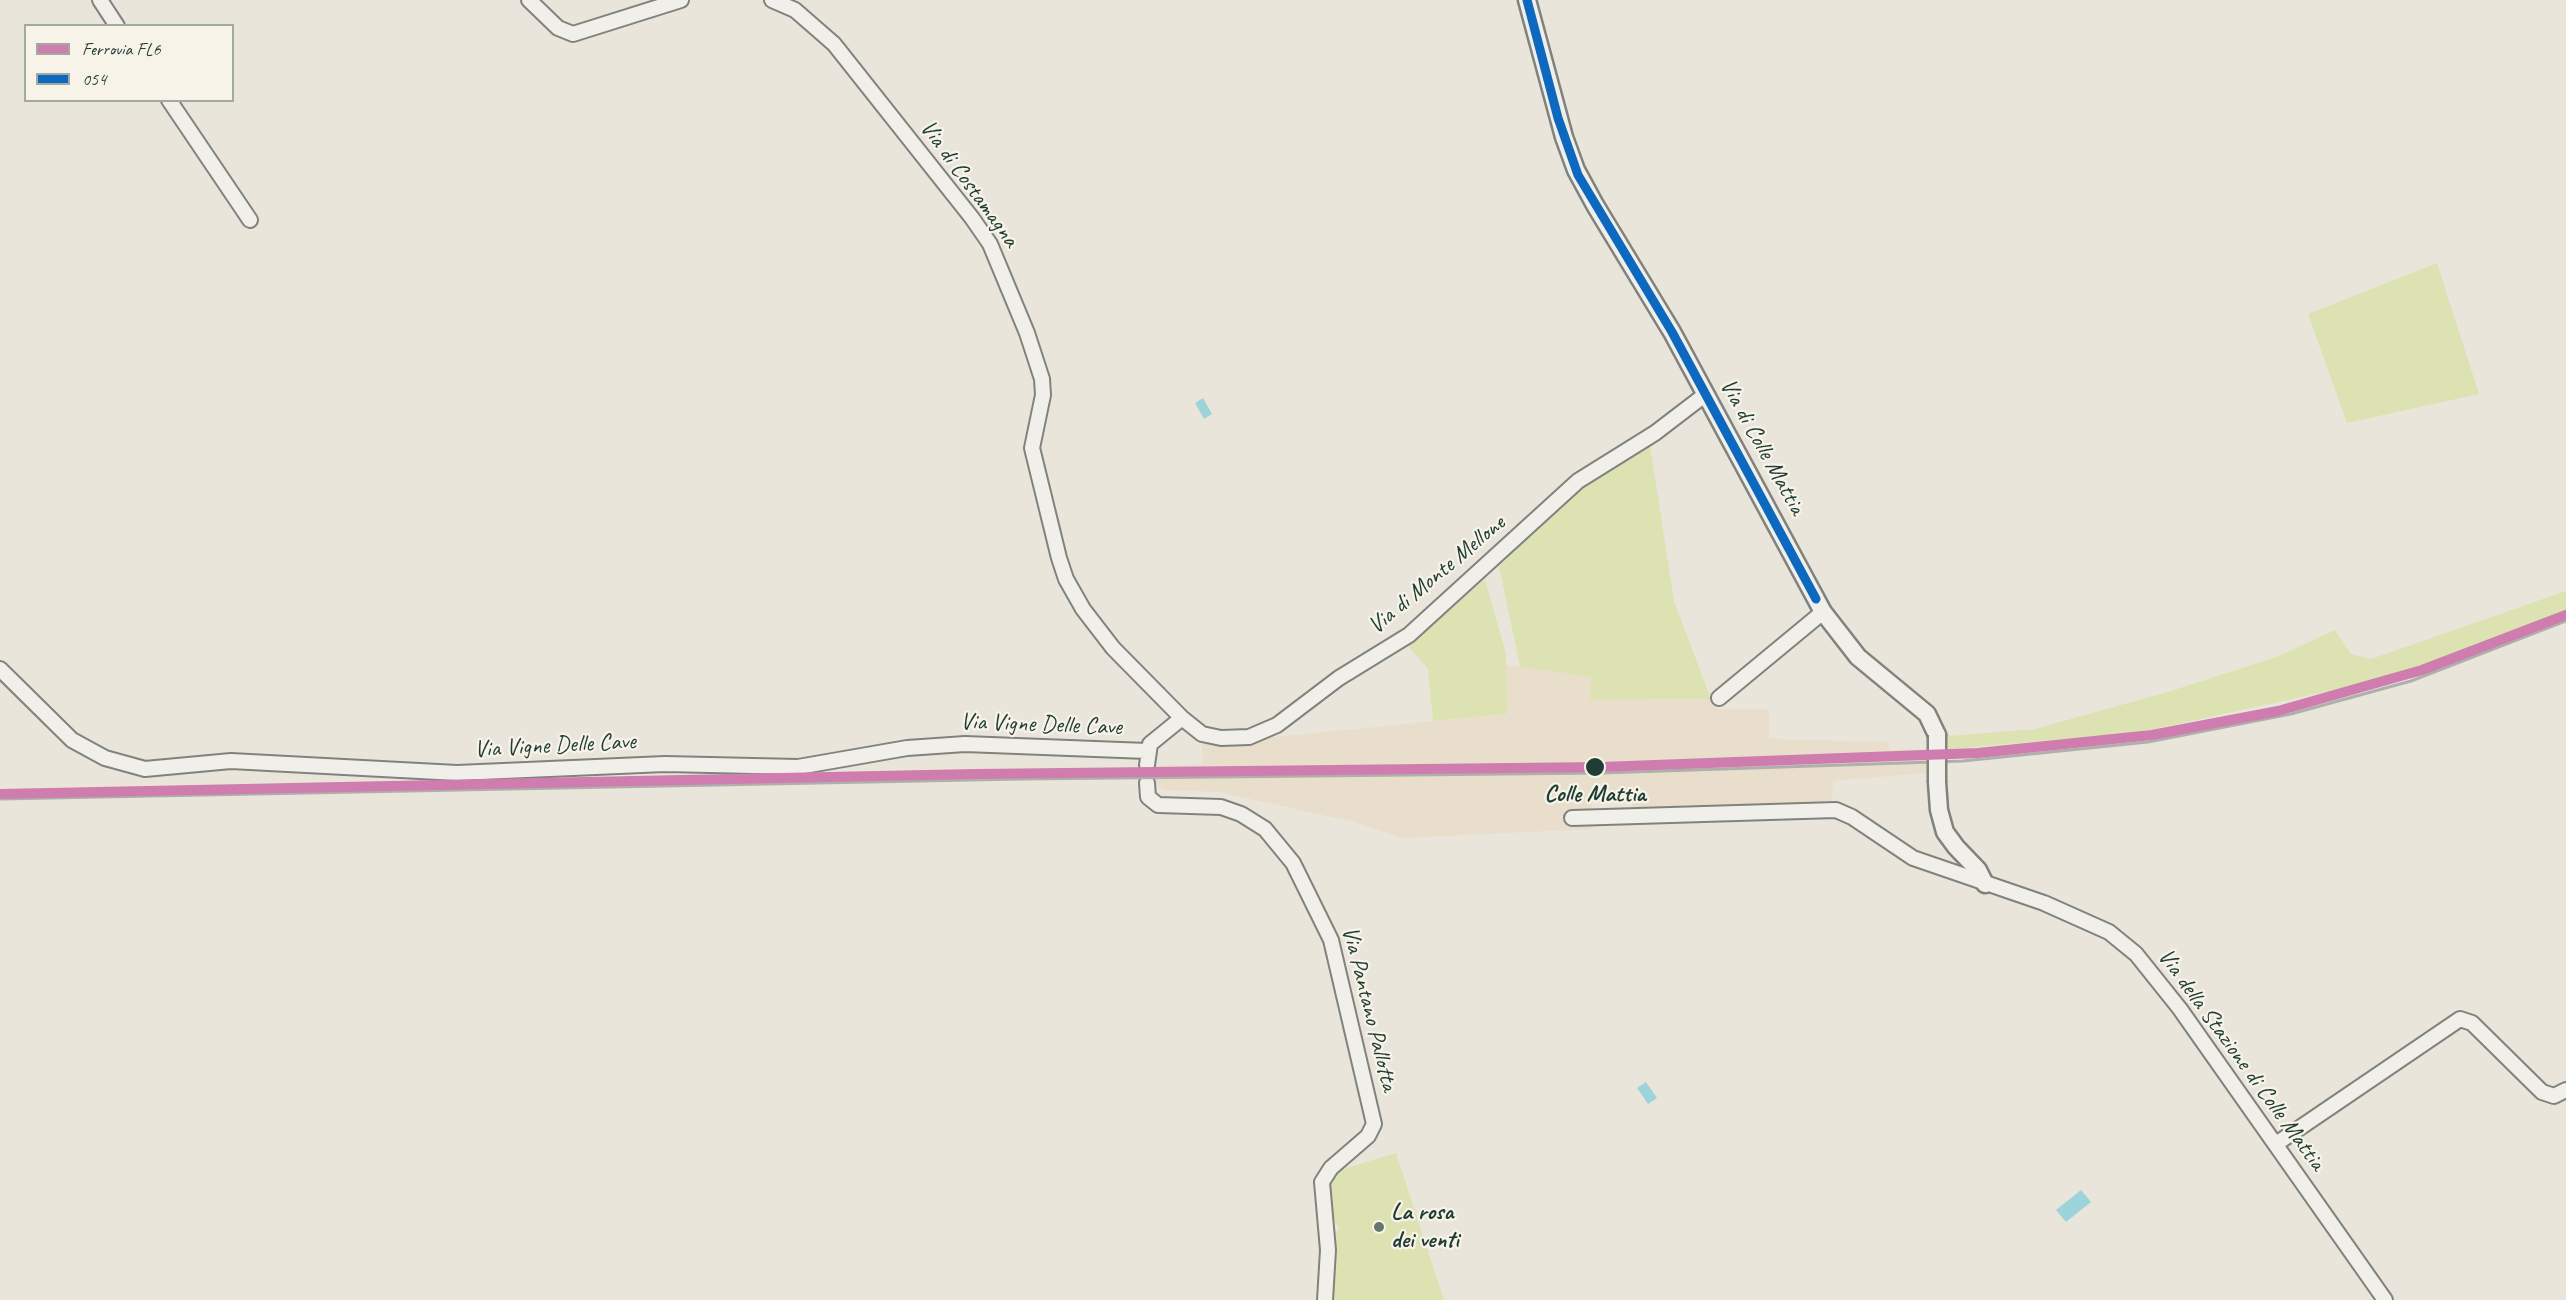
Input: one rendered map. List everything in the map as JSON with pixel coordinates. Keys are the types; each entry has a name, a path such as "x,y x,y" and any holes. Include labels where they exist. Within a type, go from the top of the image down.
{"street":[{"path":"100,0 116,24"},
{"path":"529,0 558,28 568,34 581,32 681,0"},
{"name":"Via di Costamagna","path":"772,0 795,10 834,44 966,210 990,244 1023,321 1040,374 1043,395 1032,448 1062,568 1080,604 1104,638 1182,718"},
{"name":"Via di Colle Mattia","path":"1527,0 1558,118 1578,175 1659,309 1824,612 1858,657 1927,714 1937,735 1939,810 1944,828 1954,845 1978,870 1985,884"},
{"path":"170,102 250,220"},
{"name":"Via di Monte Mellone","path":"1182,718 1198,732 1213,737 1246,738 1269,730 1339,678 1405,638 1574,484 1655,433 1706,394"},
{"path":"1719,698 1824,612"},
{"name":"Via Vigne Delle Cave","path":"0,669 72,740 105,758 145,769 225,761 457,772 664,764 794,767 908,748 965,744 1147,751"},
{"path":"1147,765 1147,751 1152,741 1182,718"},
{"name":"Via Pantano Pallotta","path":"1147,783 1148,797 1158,805 1221,807 1241,814 1265,829 1293,863 1329,935 1374,1124 1368,1136 1331,1168 1322,1182 1329,1256 1325,1300"},
{"name":"Via della Stazione di Colle Mattia","path":"1572,818 1832,810 1852,818 1908,856 2044,903 2109,932 2132,950 2180,1009 2385,1300"},
{"path":"2276,1144 2460,1019 2472,1023 2542,1092 2554,1096 2566,1090"}],"shaded area":[{"path":"1506,665 1591,677 1590,700 1711,699 1718,709 1769,709 1769,739 1888,742 1890,750 1929,749 1927,773 1833,781 1832,802 1632,810 1632,802 1592,802 1592,829 1401,838 1354,822 1219,792 1165,790 1150,783 1150,766 1203,764 1202,738 1254,739 1507,714"}],"green space":[{"path":"2437,263 2479,394 2347,423 2308,314"},
{"path":"1650,445 1674,601 1711,699 1590,700 1591,677 1520,667 1499,566 1582,483"},
{"path":"1485,579 1506,654 1507,714 1433,721 1428,669 1408,646"},
{"path":"2566,591 2566,610 2477,646 2410,669 2343,688 2141,732 1941,750 1938,713 1950,736 2035,729 2171,691 2279,656 2335,630 2351,654 2371,659"},
{"name":"La rosa dei venti","path":"1396,1153 1444,1300 1330,1300 1334,1233 1339,1230 1337,1223 1331,1222 1324,1185 1330,1173"}],"water":[{"path":"1203,398 1212,414 1204,419 1195,403"},
{"path":"1646,1082 1657,1098 1648,1104 1637,1088"},
{"path":"2081,1190 2091,1202 2066,1222 2056,1210"}],"railway":[{"path":"0,799 1023,779 1602,773 1963,761 2148,742 2291,714 2411,681 2566,621"}],"rail line":[{"name":"FL6","path":"0,794 975,774 1601,767 1978,753 2152,735 2278,711 2422,670 2566,615"}],"transit line":[{"name":"054","path":"1527,0 1558,118 1578,175 1672,332 1816,599"}],"place":[{"name":"Colle Mattia","path":"1595,767"},
{"name":"La rosa dei venti","path":"1379,1227"}]}
